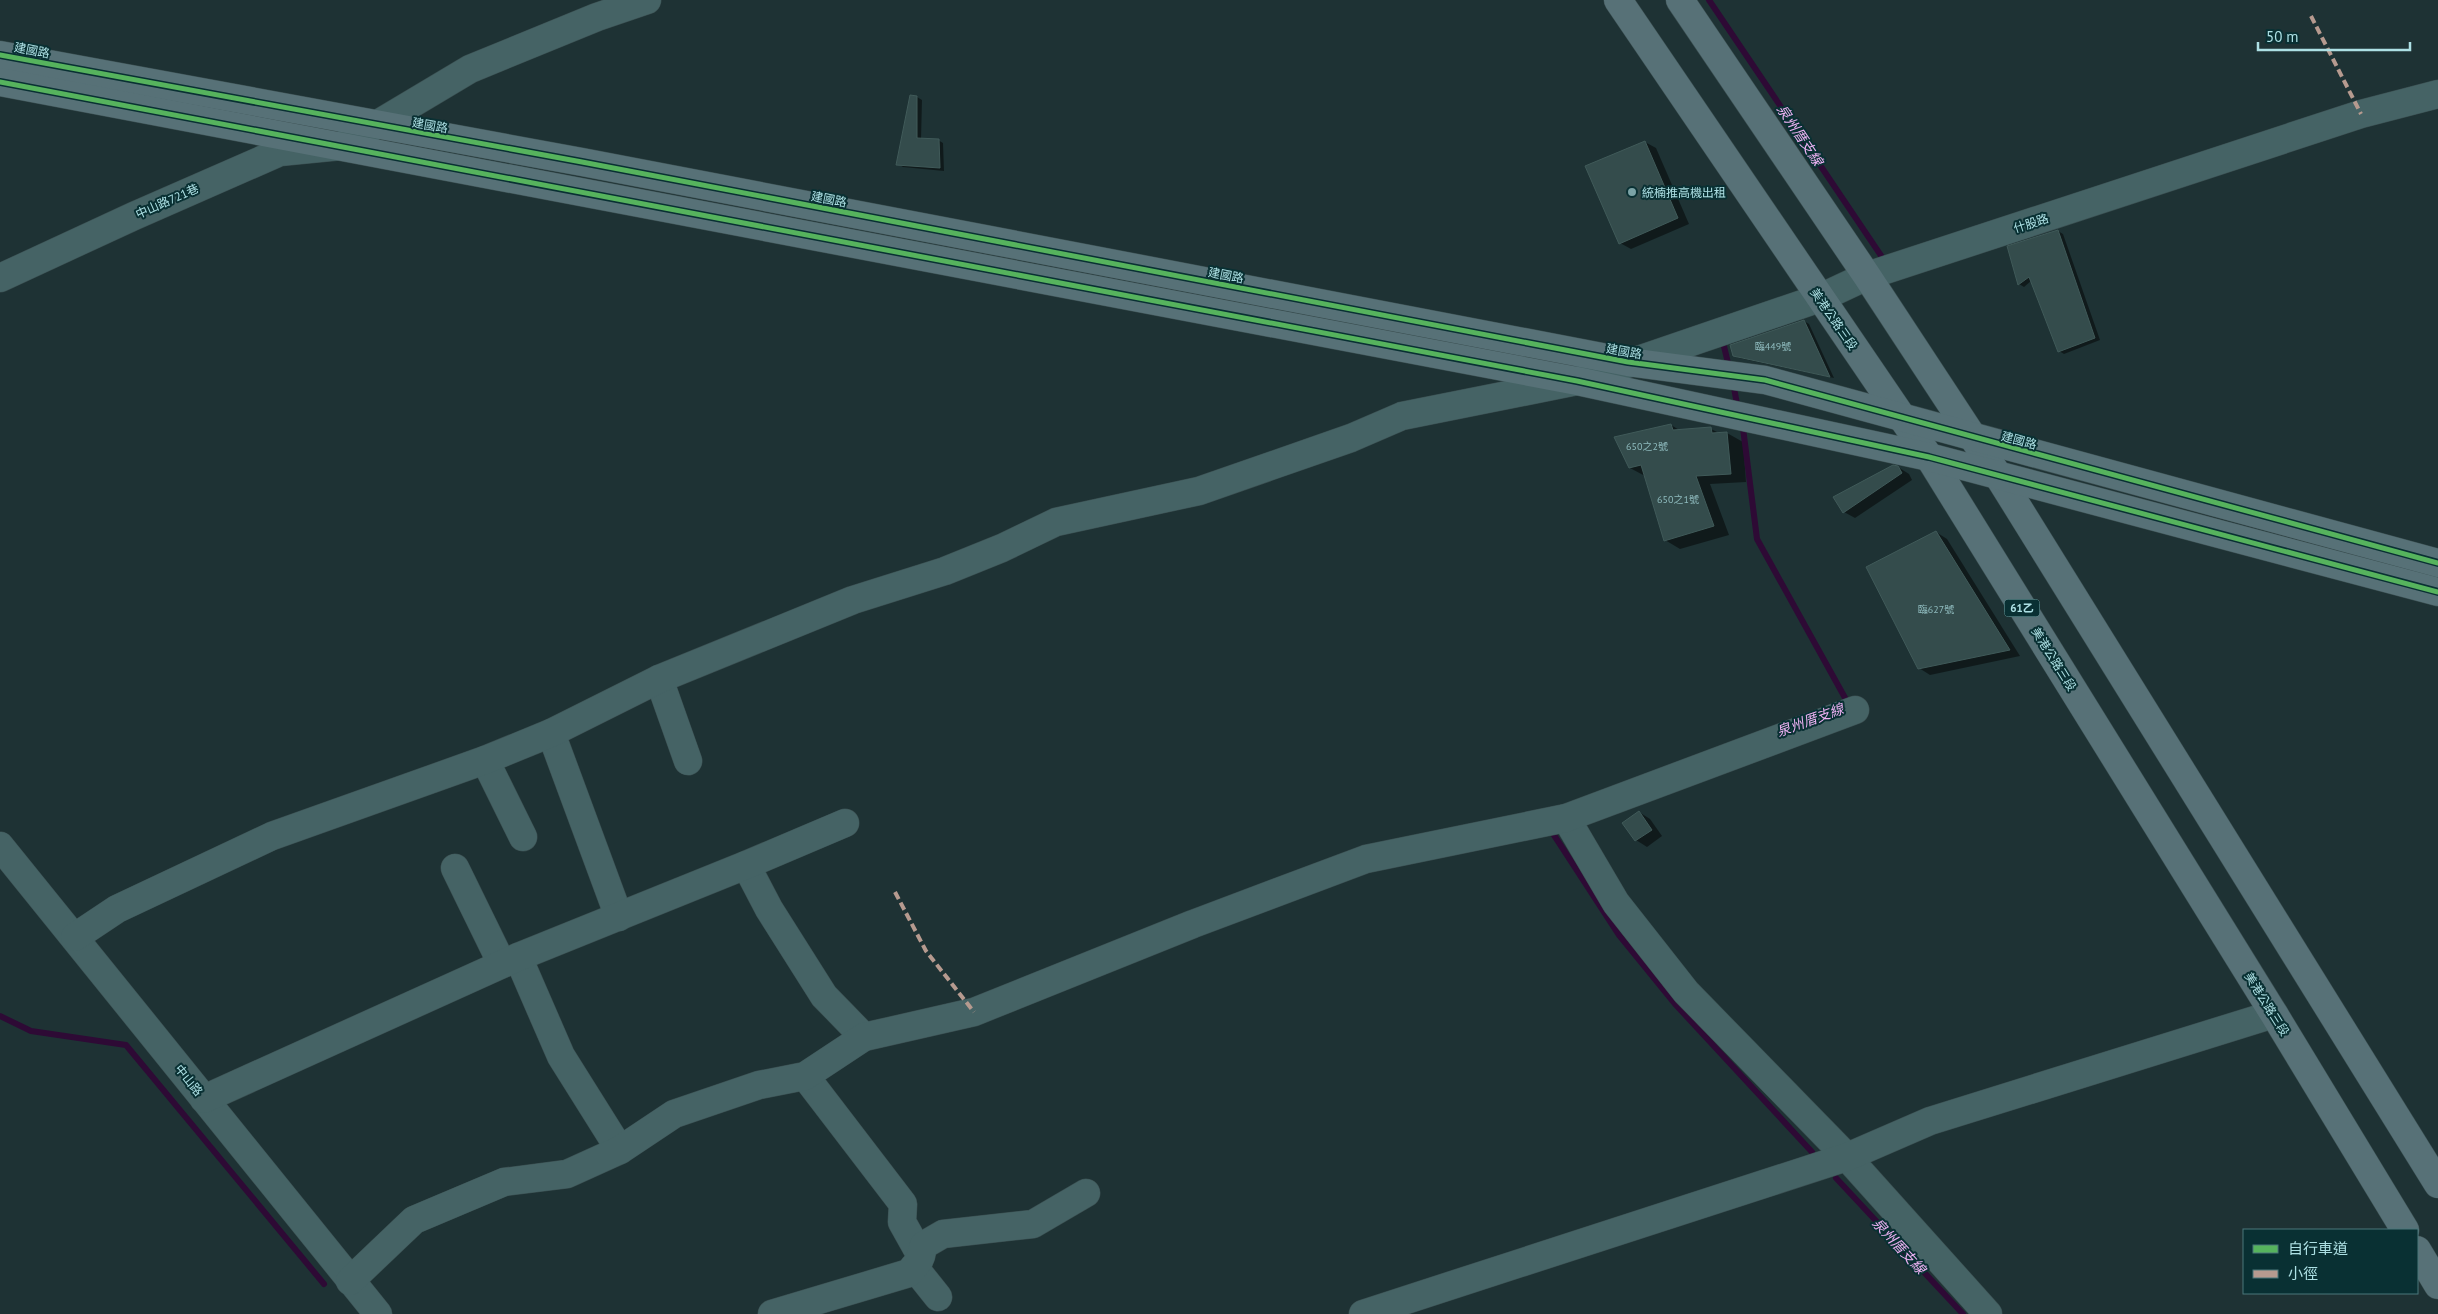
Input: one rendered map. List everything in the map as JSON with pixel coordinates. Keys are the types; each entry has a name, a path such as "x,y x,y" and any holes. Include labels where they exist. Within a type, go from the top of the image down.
{"main road":[{"name":"美港公路三段","path":"1618,0 1929,457 2274,1014 2404,1229"},
{"path":"1680,0 1867,276 1999,477 2438,1184"},
{"name":"建國路","path":"0,55 1628,362 1764,380 2438,563"},
{"path":"0,82 1577,381 1929,457 2438,592"},
{"path":"2418,1252 2438,1285"}],"street":[{"path":"341,146 470,69 597,17 647,0"},
{"name":"什股路","path":"76,937 117,909 272,836 485,760 551,733 659,679 853,600 946,571 1002,548 1056,522 1199,490 1351,438 1402,416 1577,381 1820,298 1867,276 2361,114 2438,94"},
{"name":"中山路721巷","path":"0,278 134,216 280,152 341,146"},
{"path":"659,679 688,761"},
{"path":"350,1281 414,1220 504,1182 567,1174 620,1150 674,1114 759,1085 805,1076 864,1037 974,1012 1193,924 1366,859 1566,818 1855,710"},
{"path":"551,733 619,916"},
{"path":"485,760 523,837"},
{"path":"1566,818 1616,903 1686,992 1847,1157 1988,1314"},
{"path":"204,1099 510,961 746,866 845,823"},
{"name":"中山路","path":"0,846 76,937 378,1314"},
{"path":"746,866 769,909 824,996 864,1037"},
{"path":"455,868 510,961 561,1056 620,1150"},
{"path":"1362,1314 1847,1157 1930,1120 2274,1014"},
{"path":"805,1076 903,1204 902,1222 918,1261 938,1297"},
{"path":"772,1314 909,1272 918,1261 924,1246 943,1234 1033,1224 1086,1193"}],"building":[{"path":"910,95 917,96 917,138 939,139 940,168 896,165"},
{"name":"統楠推高機出租","path":"1645,141 1678,218 1619,244 1585,166"},
{"path":"2058,230 2095,338 2058,352 2029,277 2018,285 2007,246"},
{"path":"1804,320 1830,377 1733,356 1730,345"},
{"path":"1671,424 1673,430 1711,427 1712,433 1727,432 1731,474 1696,476 1714,526 1664,541 1641,465 1629,468 1614,437"},
{"path":"1893,465 1898,466 1902,473 1843,513 1833,497"},
{"path":"1936,531 2010,650 1918,669 1866,567"},
{"path":"1639,811 1652,830 1635,841 1622,823"}],"waterway":[{"name":"泉州厝支線","path":"1709,0 1884,260 1882,261"},
{"name":"泉州厝支線","path":"1722,338 1728,363"},
{"name":"泉州厝支線","path":"1734,388 1737,404"},
{"name":"泉州厝支線","path":"1743,428 1757,539 1849,705"},
{"name":"泉州厝支線","path":"1552,832 1619,935 1676,1005 1812,1152"},
{"path":"0,1016 31,1031 126,1045 324,1284"},
{"name":"泉州厝支線","path":"1836,1178 1963,1314"}],"marked path":[{"path":"2311,16 2361,114"},
{"path":"895,892 926,951 974,1012"}],"cycle path":[{"path":"0,55 582,162 1628,362 1765,380 2438,563"},
{"path":"0,82 1577,381 1929,457 2438,592"}],"place":[{"name":"統楠推高機出租","path":"1632,192"}]}
